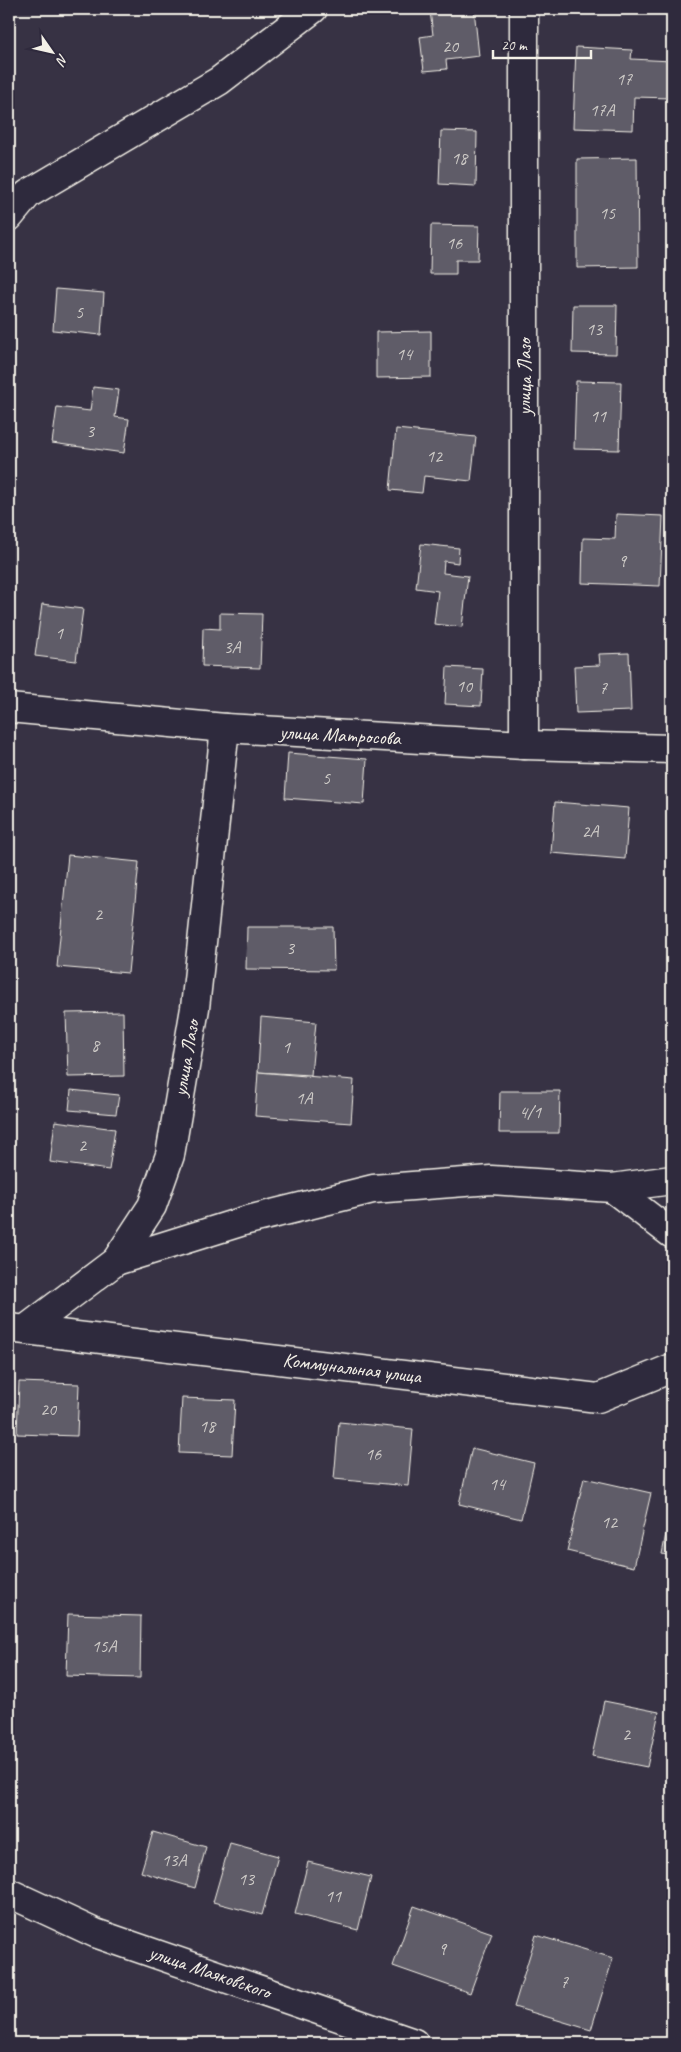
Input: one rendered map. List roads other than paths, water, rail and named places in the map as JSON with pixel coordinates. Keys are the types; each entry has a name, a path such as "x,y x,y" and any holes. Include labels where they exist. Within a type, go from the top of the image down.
{"street":[{"path":"9,217 28,194 219,81 313,9"},
{"name":"улица Лазо","path":"524,9 524,745"},
{"name":"улица Матросова","path":"9,708 225,728 524,745 672,749"},
{"name":"улица Лазо","path":"17,1328 116,1261 152,1206 170,1155 195,1008 225,728"},
{"path":"116,1261 244,1221 373,1189 491,1180 612,1188 672,1180"},
{"path":"612,1188 672,1234"},
{"name":"Коммунальная улица","path":"17,1328 598,1398 672,1368"},
{"name":"улица Маяковского","path":"9,1893 95,1932 414,2043"}]}
